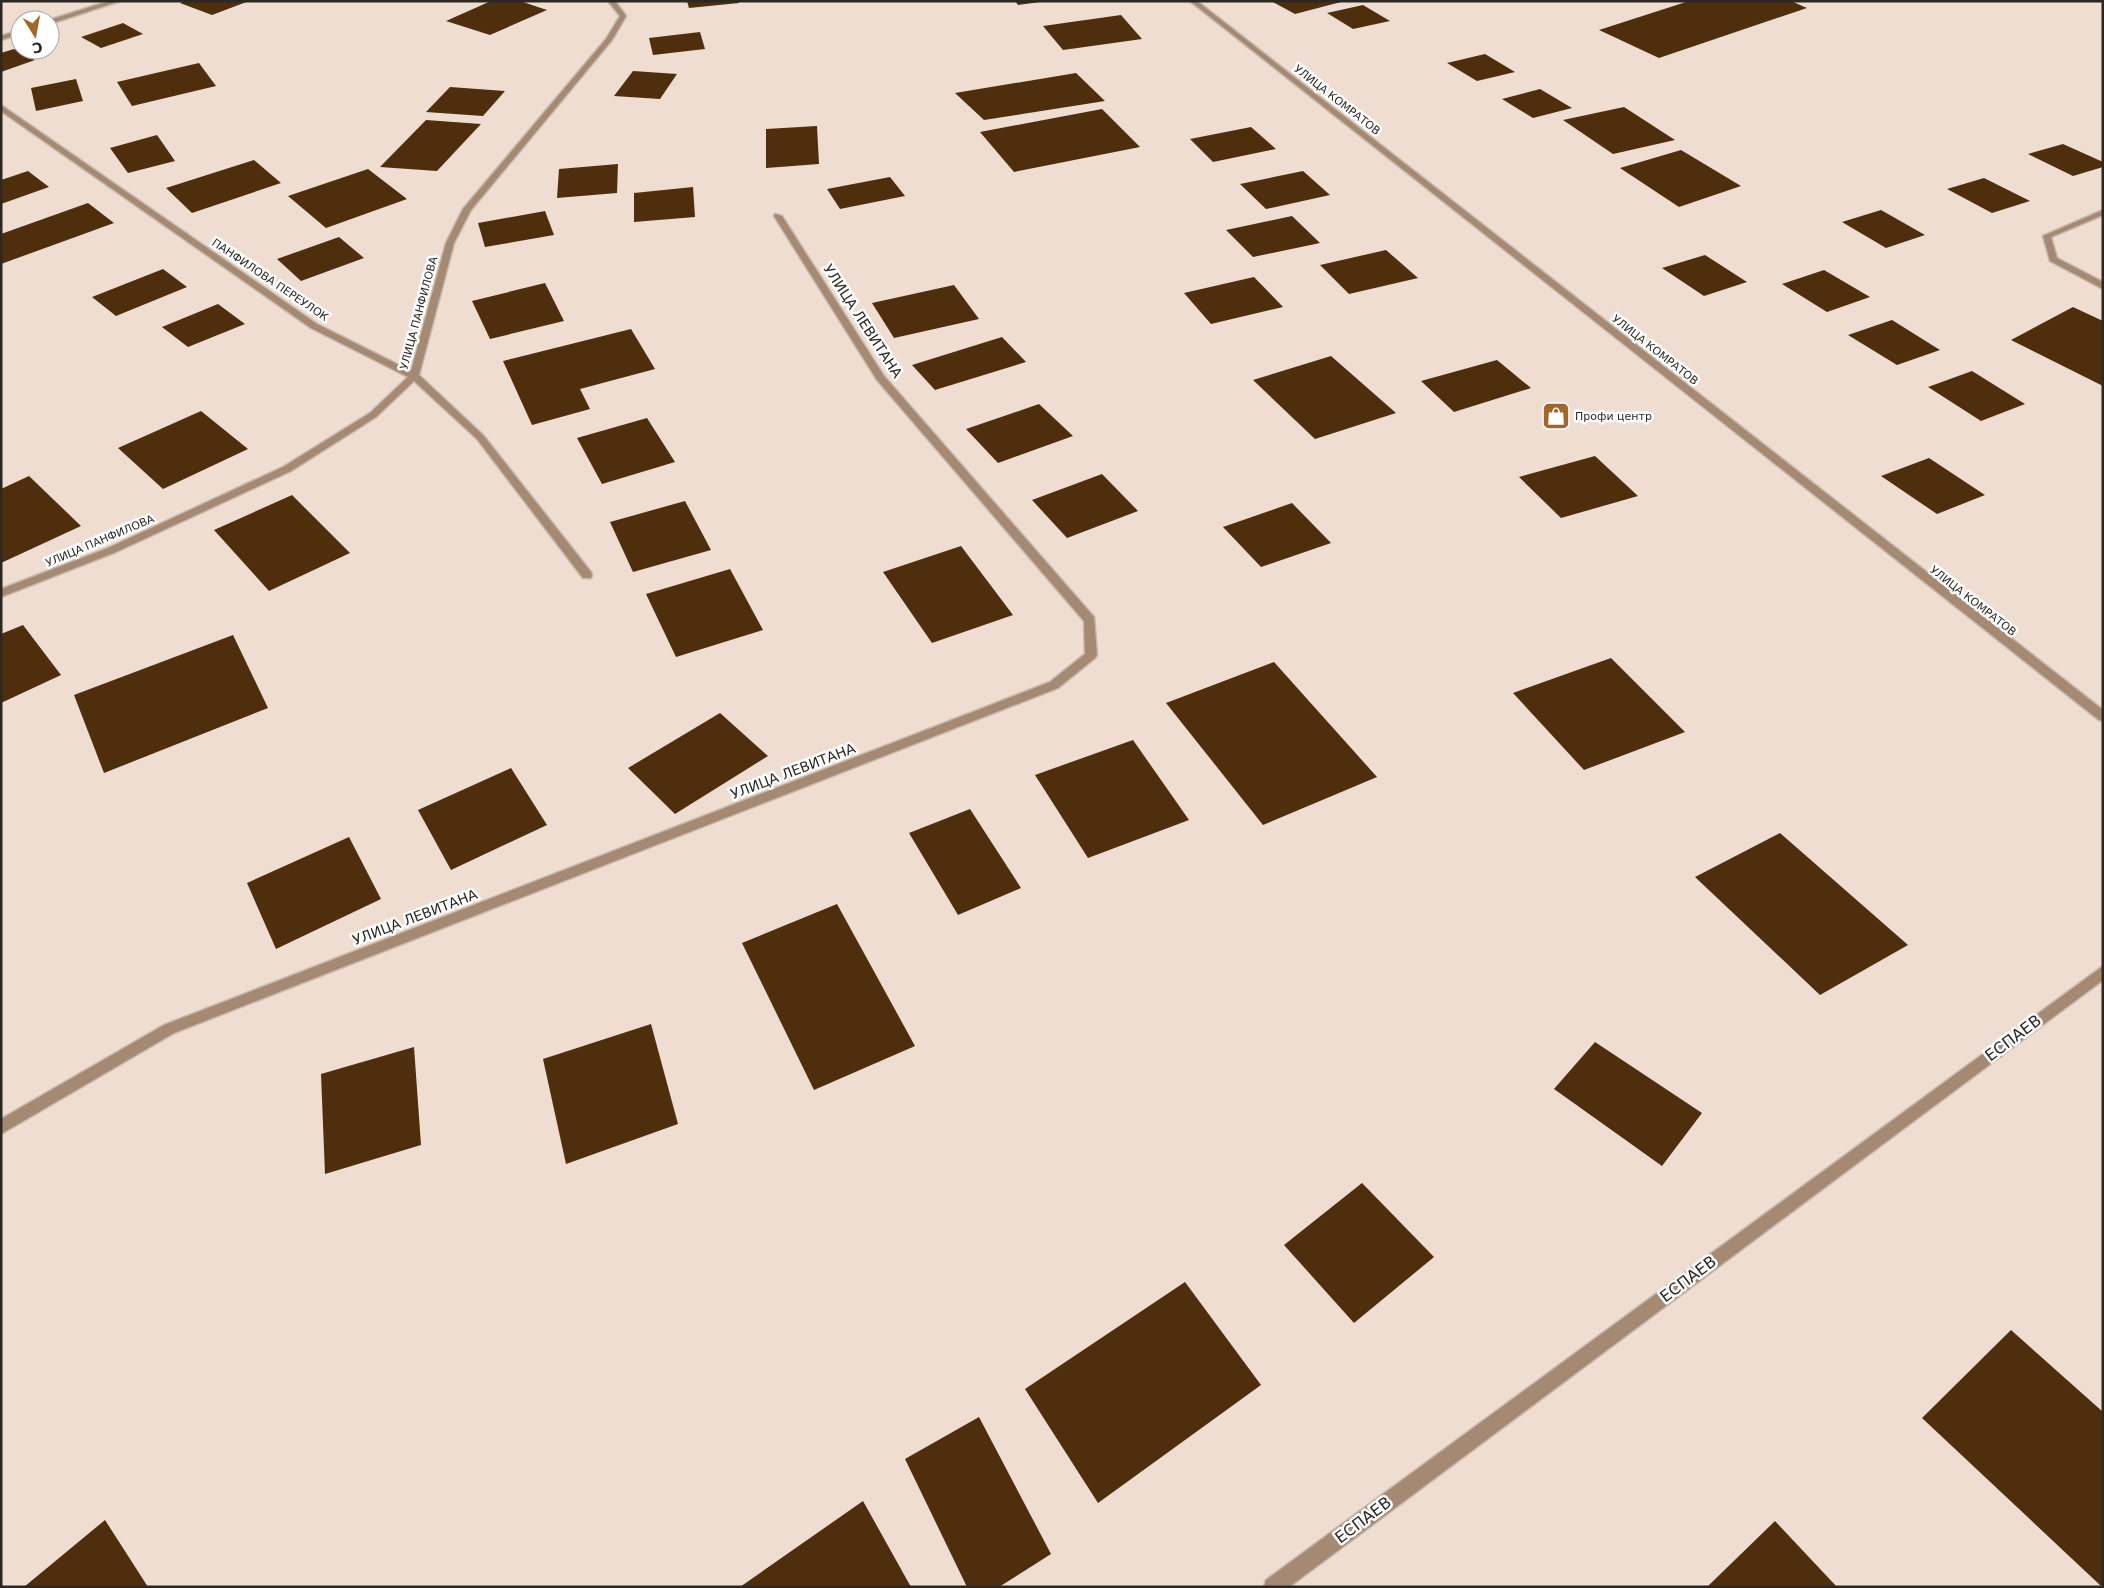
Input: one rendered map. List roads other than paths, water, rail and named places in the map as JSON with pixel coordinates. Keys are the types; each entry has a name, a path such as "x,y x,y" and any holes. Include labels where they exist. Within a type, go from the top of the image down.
{"street":[{"path":"60,19 117,1"},
{"name":"УЛИЦА ПАНФИЛОВА","path":"1,593 112,550 287,469 374,415 414,376 450,242 467,209 609,40 623,16 611,1"},
{"name":"УЛИЦА КОМРАТОВ","path":"1193,1 2103,717"},
{"name":"ПАНФИЛОВА ПЕРЕУЛОК","path":"1,107 314,326 414,376 480,437 587,575"},
{"path":"2103,212 2047,236 2053,259 2103,286"},
{"name":"УЛИЦА ЛЕВИТАНА","path":"1,1127 169,1029 1054,685 1092,655 1090,620 880,378 778,216"},
{"name":"ЕСПАЕВ","path":"1273,1587 2103,972"}],"place":[{"name":"Профи центр","path":"1556,416"}]}
